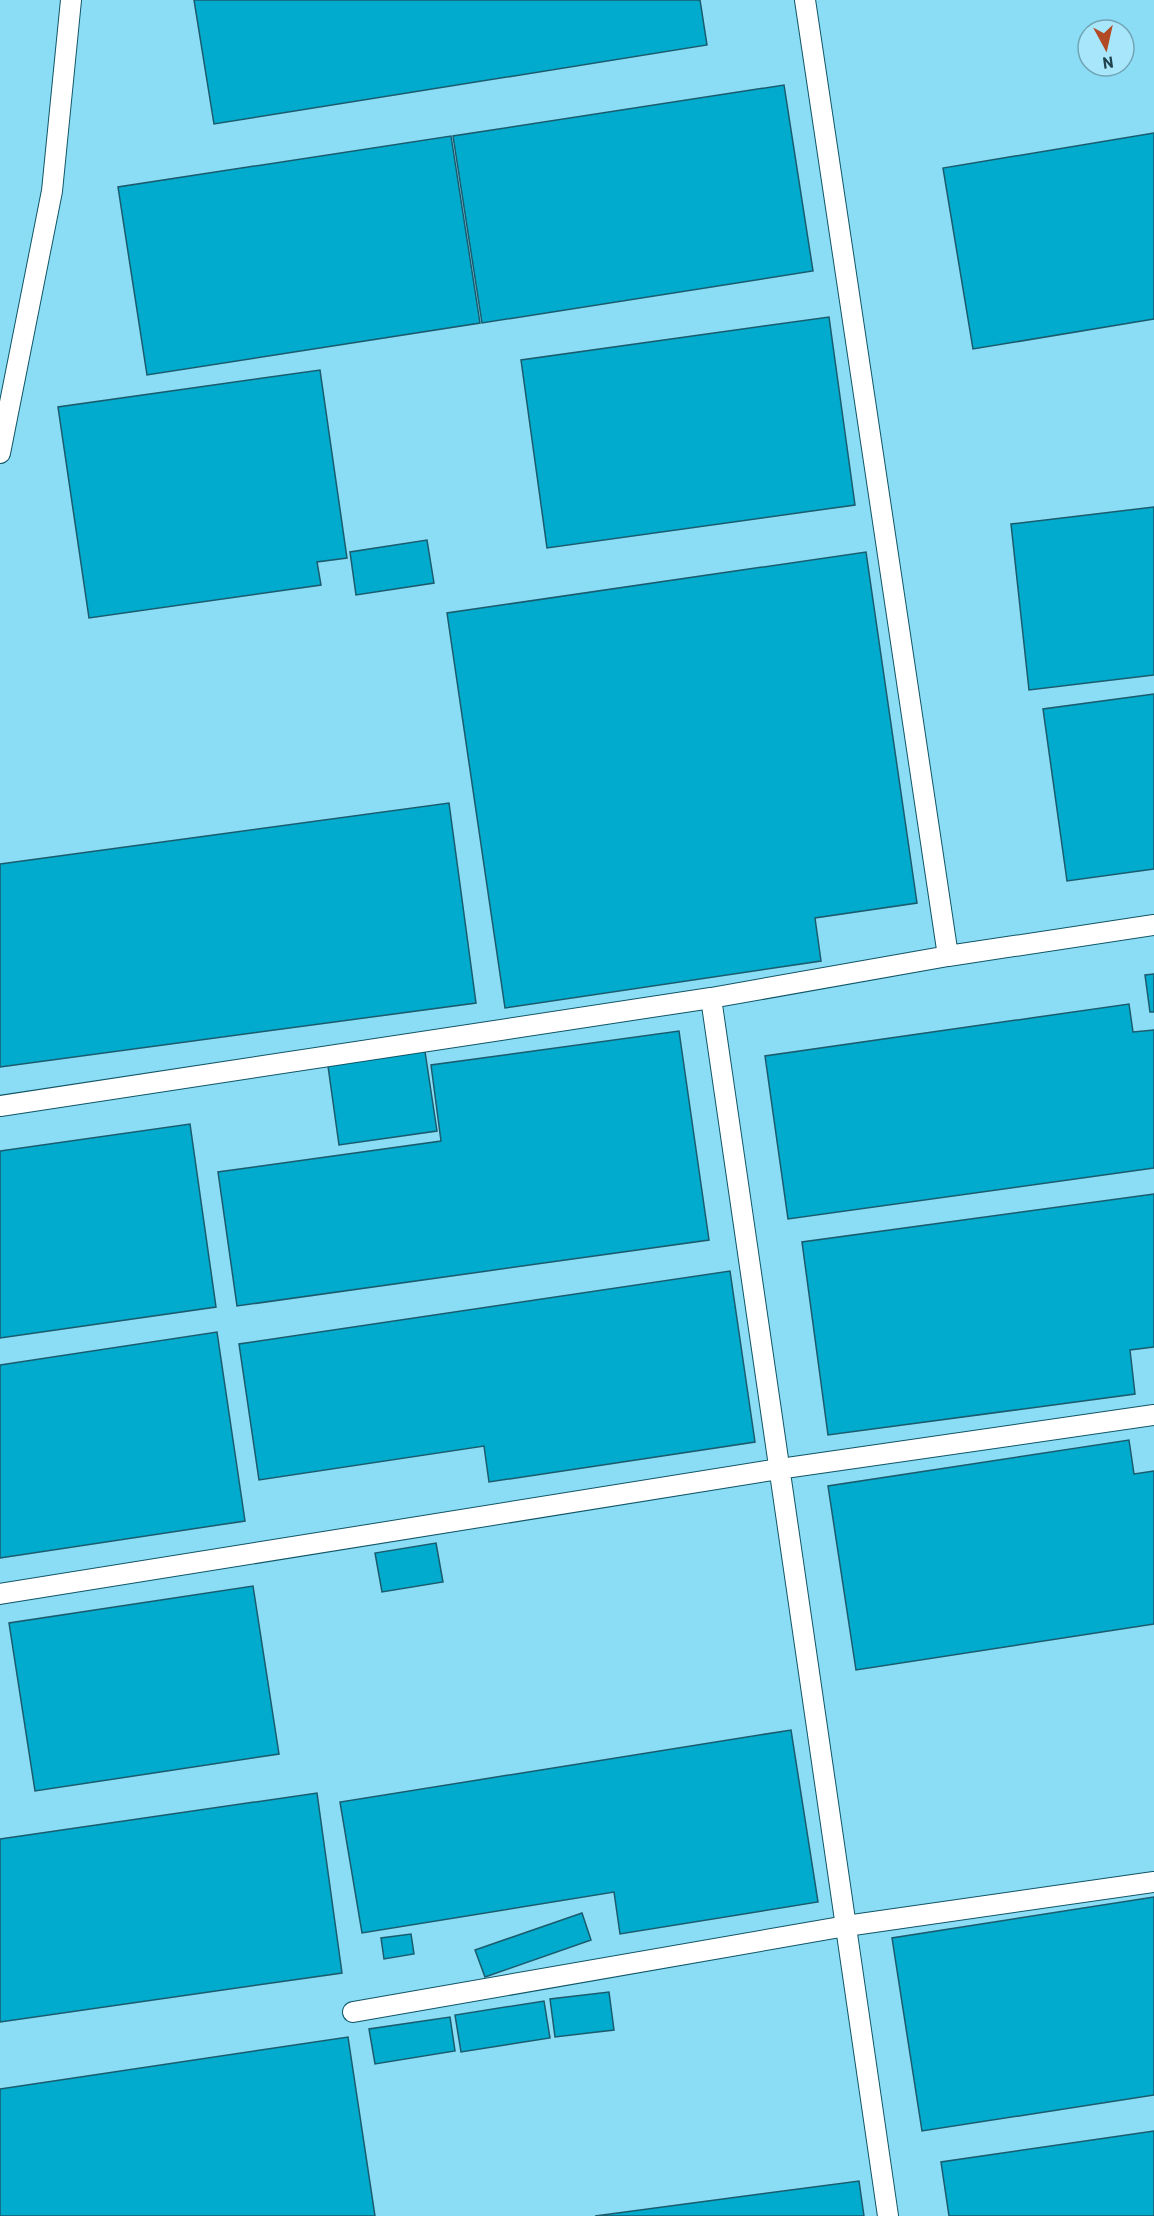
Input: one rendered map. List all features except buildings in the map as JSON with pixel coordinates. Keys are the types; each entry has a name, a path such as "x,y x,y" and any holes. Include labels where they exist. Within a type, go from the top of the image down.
{"lane":[{"path":"0,453 52,191 71,0"},
{"path":"805,0 948,956"},
{"path":"0,1106 711,998 948,956 1154,925"},
{"path":"711,998 888,2216"},
{"path":"0,1594 779,1469 1154,1414"},
{"path":"353,2012 846,1926 1154,1882"}]}
